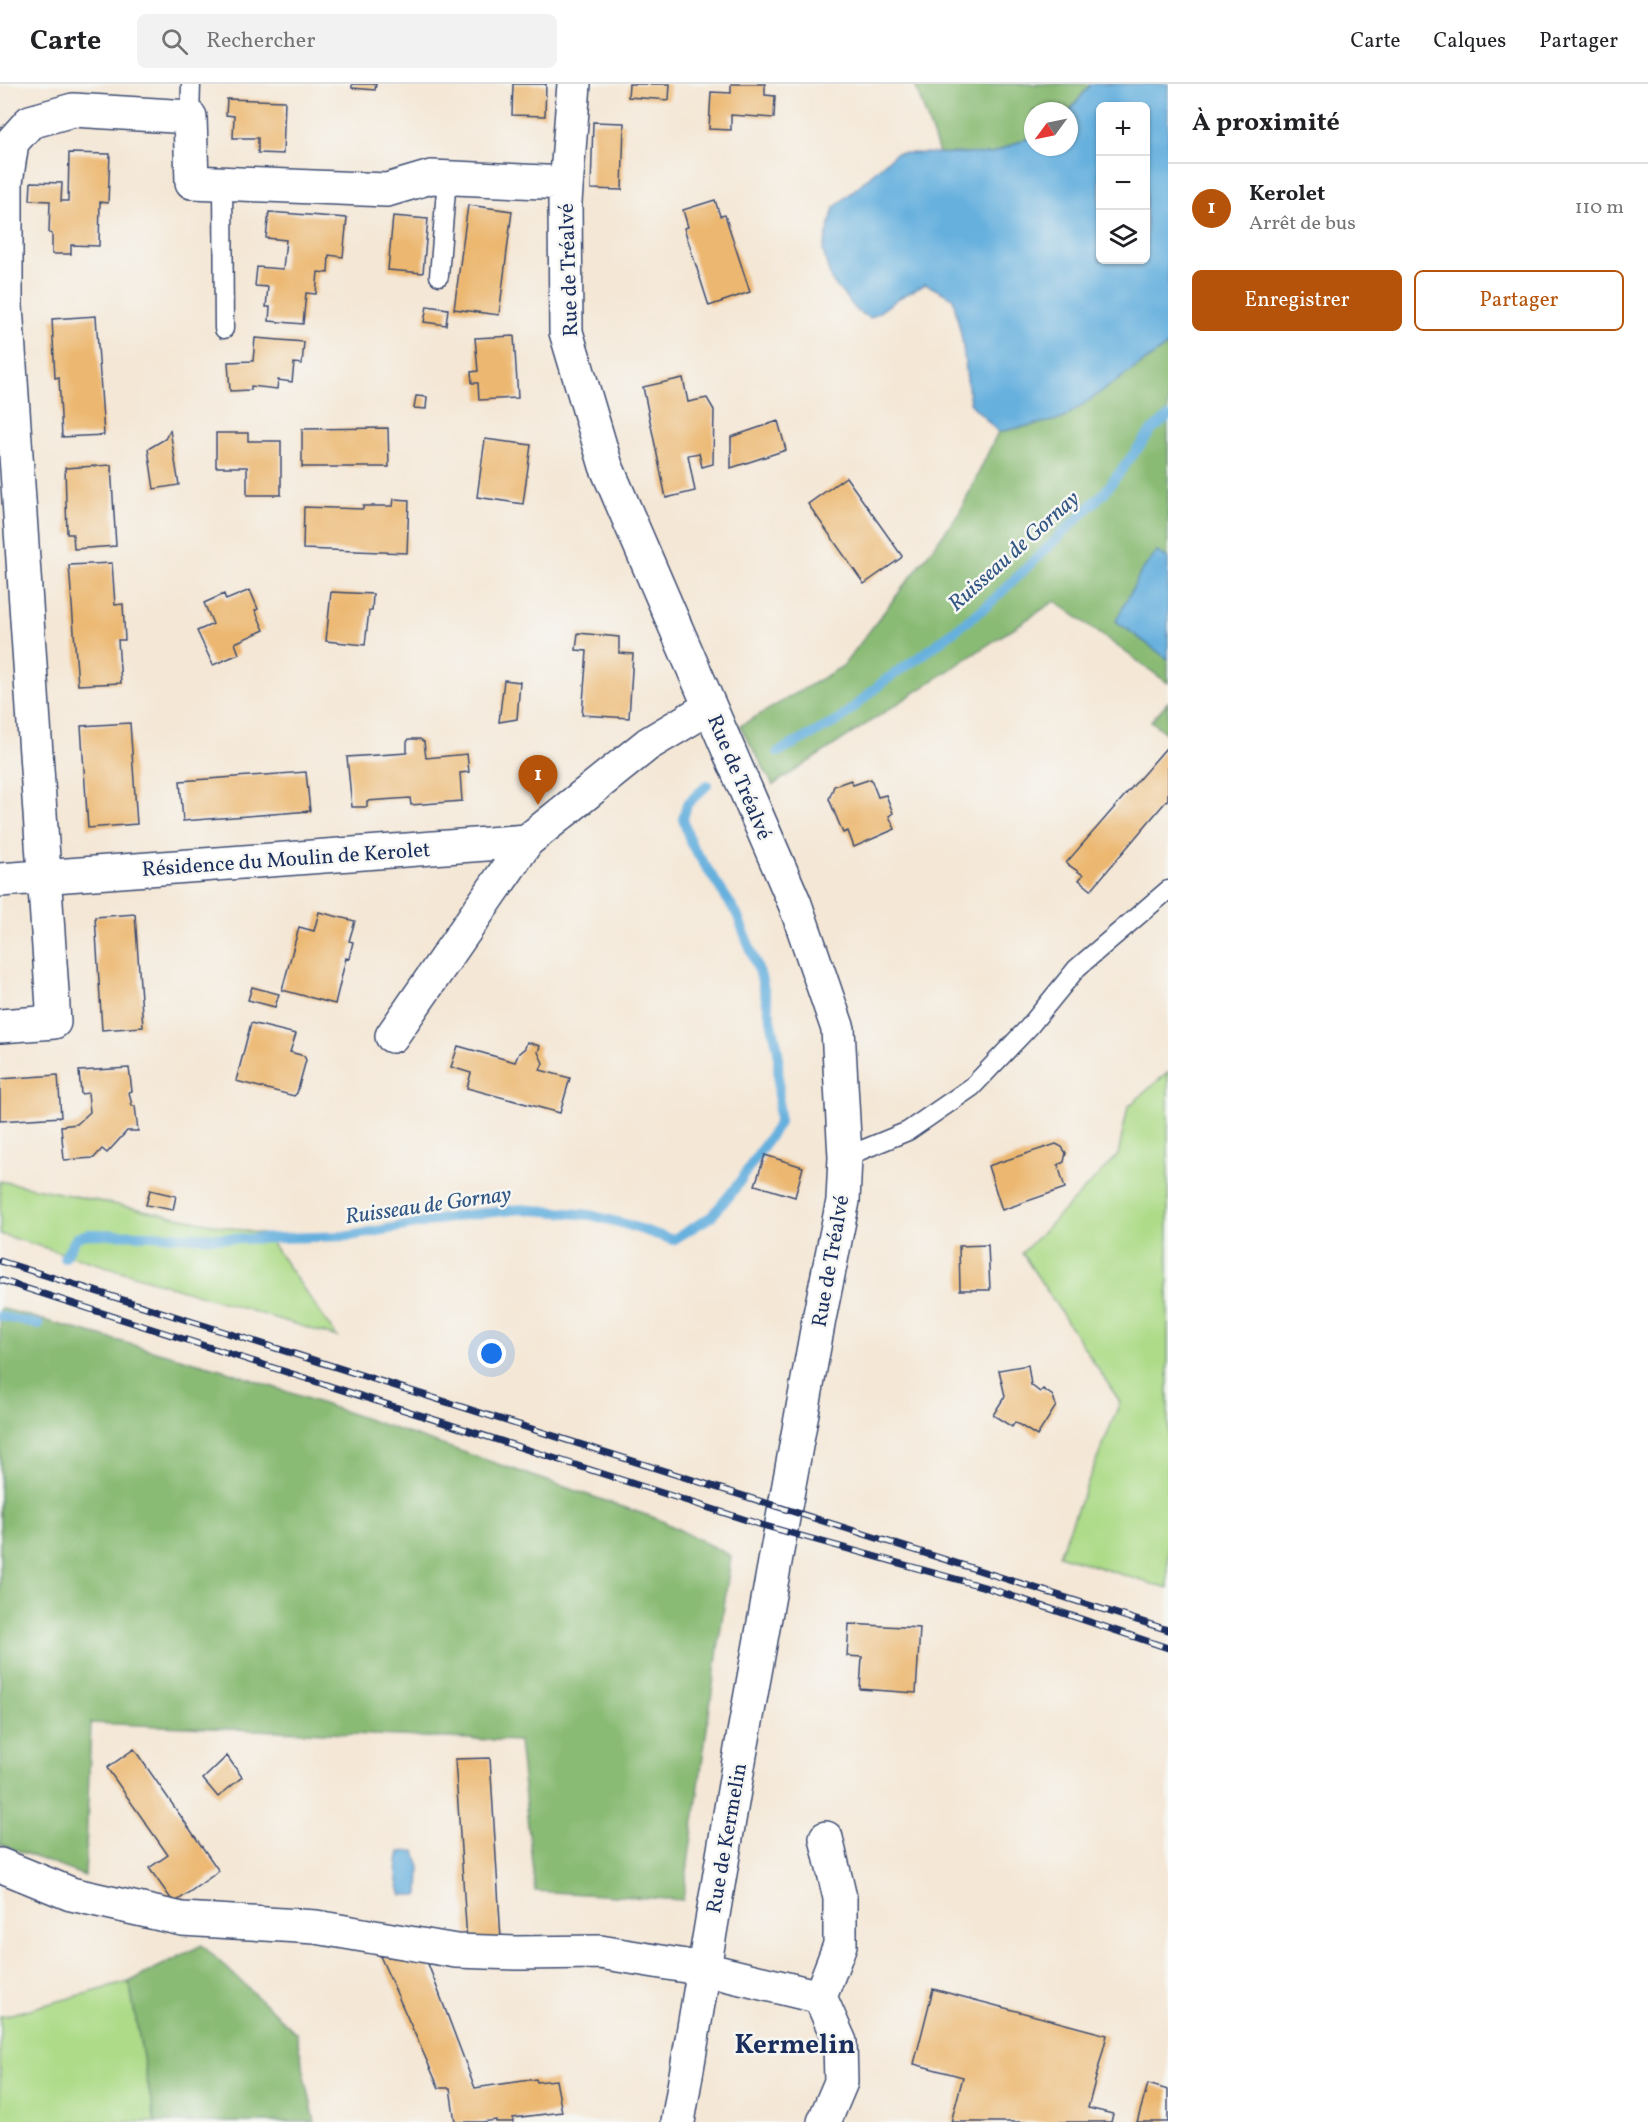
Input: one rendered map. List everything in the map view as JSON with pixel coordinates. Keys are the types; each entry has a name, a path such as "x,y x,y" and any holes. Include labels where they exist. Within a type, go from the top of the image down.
{"street":[{"name":"Rue de Tréalvé","path":"574,84 565,202 566,332 606,466 795,904 838,1029 845,1157 843,1201 819,1318 777,1554"},
{"path":"0,1026 54,1022 45,877 7,441 6,182 12,142 30,122 73,110 190,117 192,182 387,190 431,177 566,183"},
{"path":"392,1036 527,841 648,744 710,707"},
{"name":"Résidence du Moulin de Kerolet","path":"0,880 527,841"},
{"name":"Rue de Kermelin","path":"678,2122 740,1755 777,1554"},
{"path":"824,2122 841,2082 840,2042 820,1997 840,1945 840,1898 826,1838"},
{"path":"0,1865 71,1893 182,1919 316,1927 456,1951 600,1952 704,1969 820,1997"}],"lane":[{"path":"190,117 191,84"},
{"path":"439,276 447,178"},
{"path":"223,183 224,329"},
{"path":"845,1157 908,1131 972,1087 1029,1027 1077,968 1168,890"}],"green space":[{"path":"915,84 1091,84 1077,102 1024,102 1024,140 991,154 939,153"},
{"path":"1168,345 1168,558 1157,552 1116,621 1168,659 1168,683 1055,601 773,785 740,726 843,666 960,512 998,432 1062,419"},
{"path":"1168,702 1168,735 1151,721"},
{"path":"1168,1072 1168,1589 1059,1555 1120,1402 1022,1253 1118,1155 1128,1107"},
{"path":"0,1181 266,1235 337,1337 0,1234"},
{"path":"0,1308 227,1371 658,1519 731,1556 683,1900 535,1891 519,1741 91,1723 85,1876 0,1844"},
{"path":"202,1945 296,2033 315,2122 155,2122 129,1982"},
{"path":"129,1982 155,2122 0,2122 0,2017"}],"water":[{"path":"1091,84 1168,84 1168,345 1062,419 998,432 970,403 962,339 953,298 926,284 899,298 871,318 858,312 831,280 823,250 834,208 896,153 991,154 1024,140 1024,156 1078,156 1077,102"},
{"path":"1157,552 1168,558 1168,659 1116,621 1141,572"},
{"path":"415,1851 420,1867 419,1895 402,1895 397,1873 400,1852"}],"building":[{"path":"352,84 376,84 375,90 352,88"},
{"path":"513,84 546,84 545,116 512,115"},
{"path":"629,84 670,84 669,100 628,97"},
{"path":"731,84 765,84 765,95 775,96 774,118 731,115 731,130 709,129 711,92 731,93"},
{"path":"227,99 285,101 283,154 258,153 258,138 233,138 234,116 226,115"},
{"path":"593,122 624,123 622,190 591,189"},
{"path":"69,153 110,154 108,203 100,202 99,246 71,245 71,254 52,254 52,234 49,233 50,201 30,200 31,182 62,183 61,201 68,201"},
{"path":"715,200 720,216 725,215 750,292 709,306 684,228 688,227 683,210"},
{"path":"468,205 512,211 499,315 454,309"},
{"path":"269,212 347,218 343,257 329,255 328,273 318,272 316,294 306,293 303,324 269,321 270,307 266,307 268,287 255,286 257,267 283,269 286,240 266,238"},
{"path":"393,216 428,219 423,273 388,270"},
{"path":"427,306 448,309 446,325 424,322"},
{"path":"96,316 104,435 62,437 59,377 55,378 52,319"},
{"path":"514,336 518,398 479,400 478,383 472,383 471,372 478,371 475,338"},
{"path":"255,338 304,342 302,364 294,363 292,382 278,380 277,389 251,386 251,390 230,391 228,362 253,361"},
{"path":"683,378 688,402 707,398 714,410 713,464 702,467 699,453 688,455 695,491 666,498 643,387"},
{"path":"416,396 427,397 426,409 414,408"},
{"path":"778,421 786,450 731,468 731,437"},
{"path":"388,428 389,467 302,467 302,429"},
{"path":"170,430 179,485 154,489 148,449 165,439"},
{"path":"216,433 248,433 248,441 281,441 281,495 247,495 247,467 216,467"},
{"path":"485,439 531,445 523,504 477,497"},
{"path":"111,465 116,546 74,549 73,534 67,534 65,468"},
{"path":"846,477 902,556 864,584 808,504"},
{"path":"394,499 409,500 407,553 303,549 304,507 363,509 363,506 393,506"},
{"path":"112,563 115,605 123,604 125,640 118,640 121,683 78,685 69,565"},
{"path":"250,590 258,609 255,610 264,630 235,643 239,654 213,665 197,631 213,624 204,603 224,594 226,600"},
{"path":"331,592 373,594 365,645 326,641"},
{"path":"578,633 619,637 619,653 633,654 629,718 582,715 587,651 576,650"},
{"path":"504,680 520,682 517,719 499,722"},
{"path":"130,723 137,824 88,828 81,726"},
{"path":"409,739 420,739 424,742 426,758 467,754 469,772 460,773 462,801 411,805 410,798 367,801 367,807 352,807 347,757 407,753"},
{"path":"1166,748 1168,749 1168,799 1091,890 1079,880 1083,875 1066,863"},
{"path":"306,772 310,811 183,821 180,781"},
{"path":"871,779 878,797 886,795 893,813 889,816 895,829 854,847 848,831 843,833 829,799 834,786 851,780 853,785"},
{"path":"319,912 355,921 349,941 353,942 349,959 346,958 335,1004 282,990 299,927 314,931"},
{"path":"135,914 143,1027 102,1030 95,917"},
{"path":"252,987 279,994 275,1007 248,1000"},
{"path":"251,1023 296,1034 290,1052 304,1056 306,1060 297,1093 294,1096 236,1081"},
{"path":"527,1042 540,1046 538,1052 543,1063 540,1070 570,1078 560,1113 467,1088 471,1073 451,1067 458,1046 515,1062"},
{"path":"129,1068 132,1091 129,1092 132,1106 135,1106 138,1131 127,1131 107,1153 102,1149 94,1158 64,1160 61,1126 77,1124 90,1112 88,1093 81,1094 79,1071"},
{"path":"58,1075 61,1117 0,1121 0,1079"},
{"path":"1056,1144 1066,1153 1064,1162 1058,1165 1065,1188 1002,1210 988,1166"},
{"path":"765,1155 803,1167 795,1197 755,1185"},
{"path":"150,1190 176,1196 173,1210 146,1205"},
{"path":"988,1245 990,1290 960,1290 959,1246"},
{"path":"1028,1365 1031,1385 1040,1392 1043,1389 1053,1396 1056,1406 1037,1436 1015,1422 1012,1427 993,1415 1005,1396 999,1370"},
{"path":"849,1624 920,1628 916,1693 860,1689 862,1657 847,1656"},
{"path":"134,1749 219,1871 174,1903 149,1868 168,1855 107,1768"},
{"path":"227,1756 242,1777 218,1797 203,1779"},
{"path":"490,1758 501,1939 467,1941 455,1759"},
{"path":"380,1956 427,1961 475,2088 536,2079 537,2082 556,2080 562,2112 513,2118 513,2122 496,2122 496,2120 455,2122 450,2088 439,2088"},
{"path":"933,1989 1107,2035 1088,2108 1113,2114 1111,2122 951,2122 963,2077 914,2064"},
{"path":"1148,2084 1168,2090 1168,2122 1137,2122"}],"waterway":[{"name":"Ruisseau de Gornay","path":"778,752 839,720 884,681 924,654 988,605 1104,493 1151,431 1168,417"},
{"name":"Ruisseau de Gornay","path":"64,1258 77,1237 88,1234 247,1239 350,1236 465,1215 522,1209 590,1215 673,1240 712,1216 736,1187 779,1123 778,1050 761,977 737,914 691,844 683,819 687,804 707,785"},
{"name":"Ruisseau de Gornay","path":"0,1316 39,1325"}],"railway":[{"path":"0,1261 1168,1630"},
{"path":"0,1280 762,1525 988,1588 1168,1648"}],"place":[{"name":"Kerolet","path":"538,805"}],"district":[{"name":"Kermelin","path":"795,2044"}]}
